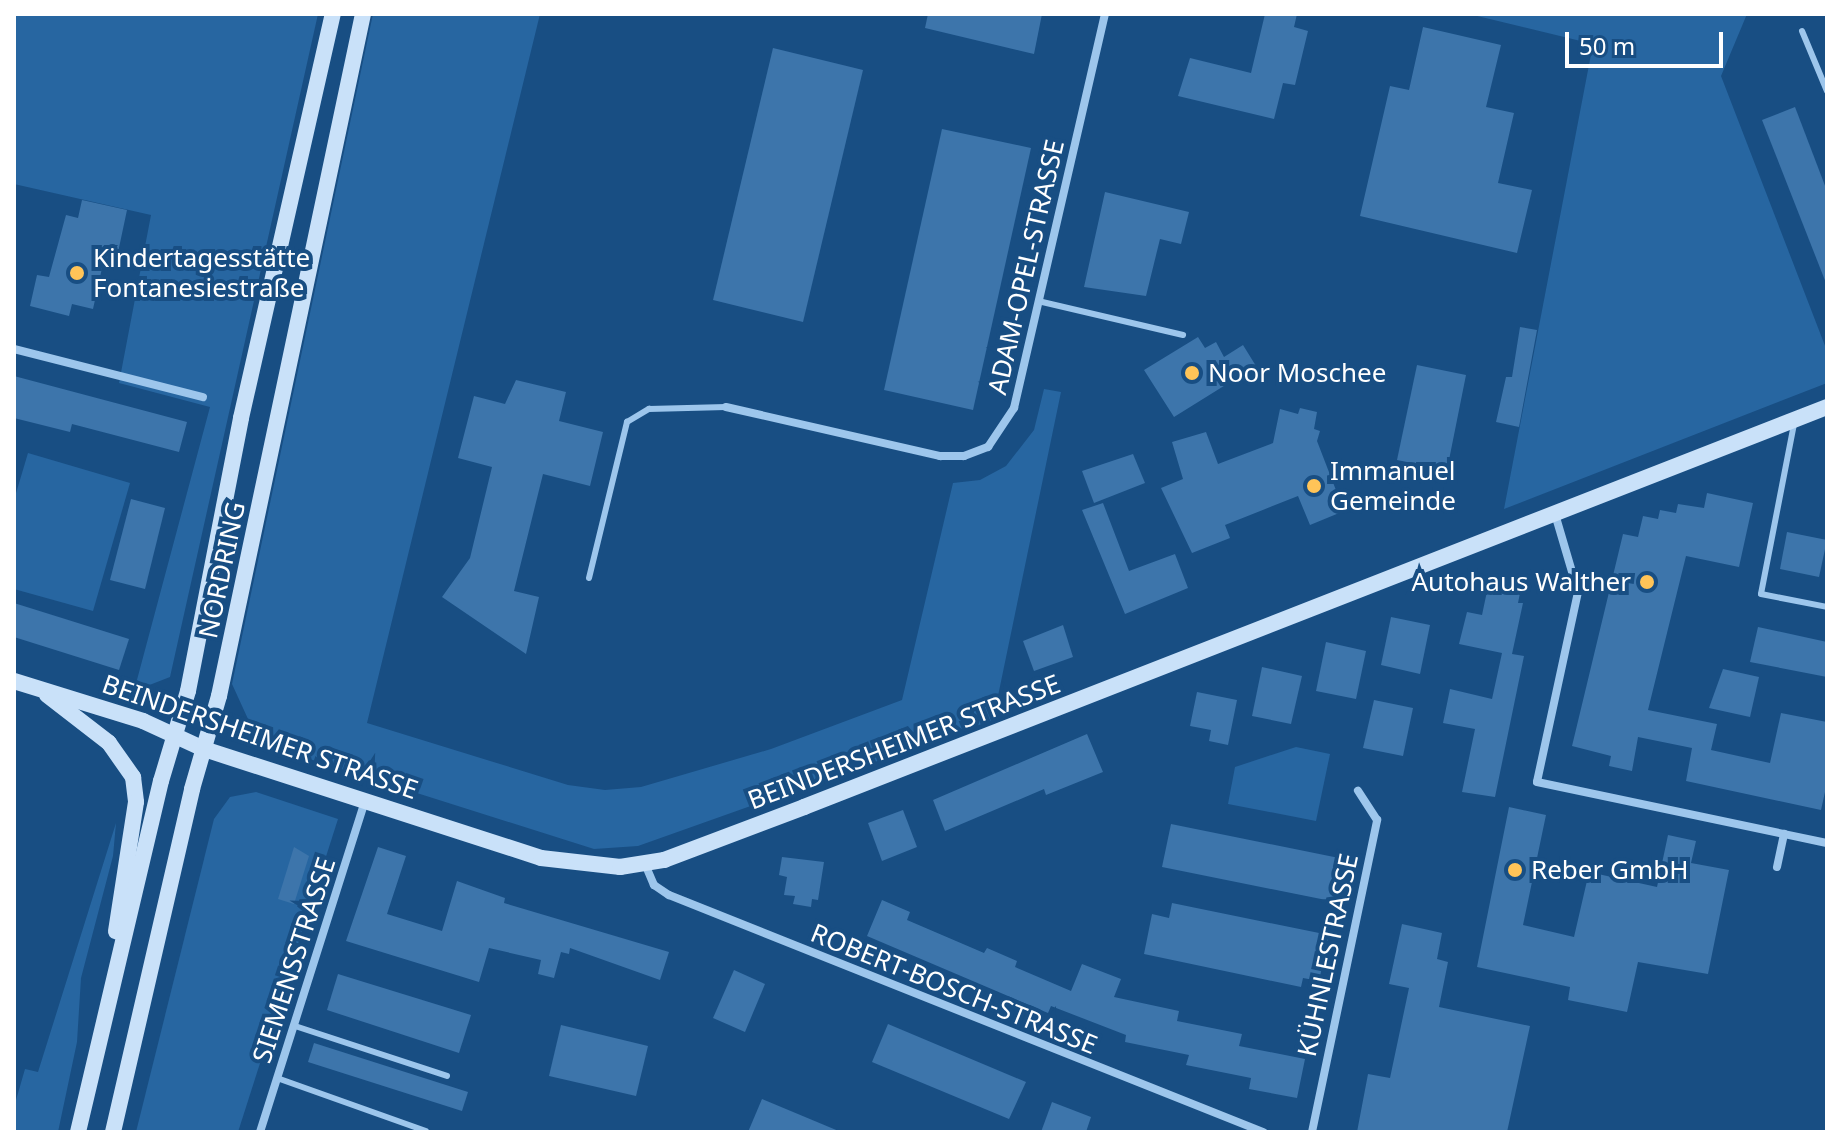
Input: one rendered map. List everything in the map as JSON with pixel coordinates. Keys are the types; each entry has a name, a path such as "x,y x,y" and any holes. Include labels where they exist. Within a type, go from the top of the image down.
{"street":[{"name":"NORDRING","path":"78,1132 175,736 333,14"},
{"name":"NORDRING","path":"113,1132 204,749 363,14"},
{"name":"ADAM-OPEL-STRASSE","path":"726,407 940,456 964,456 988,447 1009,419 1105,14"},
{"path":"14,349 203,397"},
{"name":"BEINDERSHEIMER STRASSE","path":"14,681 175,736 204,749 568,865 645,863 804,807 1827,407"},
{"path":"1555,514 1578,592 1537,782 1827,843"},
{"name":"NORDRING","path":"36,687 109,743 133,777 136,802 96,1060"},
{"name":"KÜHNLESTRASSE","path":"1312,1132 1377,820 1358,791"},
{"name":"SIEMENSSTRASSE","path":"260,1132 366,800"},
{"path":"1777,867 1784,834"},
{"name":"ROBERT-BOSCH-STRASSE","path":"645,863 654,885 669,895 1263,1132"}],"lane":[{"path":"1802,31 1827,91"},
{"path":"1038,301 1183,335"},
{"path":"589,578 627,422 649,409 726,407"},
{"path":"1795,420 1761,594 1827,607"},
{"path":"295,1026 447,1076"},
{"path":"277,1078 426,1131"}],"shaded area":[{"path":"14,14 318,14 170,677 134,691 210,407 119,383 151,215 14,184"},
{"path":"373,14 540,14 367,723 568,785 605,790 641,787 771,749 902,700 953,483 980,480 1006,466 1034,430 1044,389 1061,392 993,720 638,846 594,849 259,743 232,684"},
{"path":"1469,14 1747,14 1721,76 1827,351 1827,383 1504,509 1593,44"},
{"path":"28,453 130,483 93,611 14,589 14,500"},
{"path":"1296,747 1330,754 1316,821 1228,804 1235,767"},
{"path":"256,792 338,819 238,1132 136,1132 214,819 230,797"},
{"path":"116,823 113,856 81,978 77,1042 58,1132 14,1132 14,1107 25,1069 38,1072"}],"building":[{"path":"928,14 1042,14 1034,54 925,28"},
{"path":"1265,14 1297,14 1294,27 1308,31 1295,85 1283,83 1274,119 1178,96 1190,58 1251,73"},
{"path":"1423,27 1501,45 1486,107 1514,113 1498,183 1532,190 1517,253 1360,216 1390,86 1409,90"},
{"path":"773,48 863,70 803,322 713,300"},
{"path":"1795,107 1827,191 1826,283 1762,120"},
{"path":"942,129 1031,148 973,410 884,390"},
{"path":"1105,192 1189,212 1181,244 1160,239 1146,296 1084,287"},
{"path":"82,200 127,210 116,262 104,259 93,309 72,304 69,316 30,306 37,275 49,277 66,215 78,218"},
{"path":"1520,327 1537,330 1519,427 1496,422 1506,377 1512,377"},
{"name":"Noor Moschee","path":"1198,337 1205,348 1216,342 1224,357 1243,345 1256,366 1174,417 1144,370"},
{"path":"1417,365 1466,375 1447,470 1397,460"},
{"path":"14,376 187,422 179,452 72,424 70,432 14,418"},
{"path":"516,380 566,392 559,421 603,432 590,486 543,474 514,591 539,597 526,654 442,597 470,558 492,467 458,458 474,396 505,404"},
{"path":"1300,408 1317,412 1314,429 1320,431 1317,441 1344,511 1310,525 1298,496 1225,525 1230,538 1192,553 1161,488 1183,479 1172,442 1206,432 1218,464 1273,443 1280,409 1298,414"},
{"path":"1133,454 1145,483 1094,503 1082,471"},
{"path":"1707,493 1753,503 1739,567 1686,556 1648,710 1717,724 1711,750 1770,763 1781,713 1827,722 1827,783 1821,810 1686,781 1692,748 1638,737 1632,771 1609,766 1611,756 1572,746 1623,534 1638,537 1643,516 1658,519 1660,510 1676,513 1678,504 1704,508"},
{"path":"131,499 165,508 145,589 110,580"},
{"path":"1103,503 1129,571 1175,554 1188,588 1125,614 1082,510"},
{"path":"1787,532 1827,540 1819,577 1780,569"},
{"path":"1490,577 1522,583 1518,603 1523,603 1512,654 1524,656 1495,797 1462,792 1475,729 1443,723 1450,689 1492,699 1502,653 1459,644 1467,612 1482,615"},
{"path":"14,603 129,639 119,670 14,637"},
{"path":"1391,617 1430,625 1420,674 1381,665"},
{"path":"1063,625 1073,657 1034,671 1023,641"},
{"path":"1758,627 1827,642 1827,677 1750,662"},
{"path":"1326,642 1366,651 1356,699 1316,691"},
{"path":"1262,667 1302,676 1291,724 1252,716"},
{"path":"1723,669 1759,677 1750,717 1709,708"},
{"path":"1197,692 1237,700 1228,745 1209,741 1211,730 1190,726"},
{"path":"1374,700 1413,708 1403,756 1363,748"},
{"path":"1087,734 1103,772 1046,795 1044,789 945,831 933,800"},
{"path":"1509,807 1546,815 1523,925 1574,937 1589,872 1657,887 1668,835 1696,841 1691,863 1729,870 1708,974 1638,962 1627,1012 1568,1000 1570,987 1477,967"},
{"path":"903,810 917,847 882,861 868,823"},
{"path":"1171,824 1344,859 1336,902 1162,867"},
{"path":"294,847 309,856 294,904 278,899"},
{"path":"378,847 406,856 387,914 442,931 457,881 505,898 504,903 669,952 660,980 570,948 569,954 561,952 554,978 538,974 541,960 489,948 479,982 346,941"},
{"path":"782,857 824,862 818,900 812,899 811,907 793,904 795,896 784,895 787,877 779,875"},
{"path":"882,900 910,912 907,920 984,953 987,948 1017,961 1015,967 1071,991 1082,964 1121,979 1114,997 1179,1011 1177,1021 1242,1034 1239,1046 1305,1059 1297,1098 1249,1089 1251,1078 1186,1065 1189,1055 1125,1042 1126,1035 1051,1006 1048,1013 867,936"},
{"path":"1172,903 1329,935 1319,981 1303,978 1301,987 1144,954 1152,914 1169,918"},
{"path":"1402,924 1442,933 1437,959 1448,962 1439,1007 1530,1026 1507,1132 1357,1132 1368,1074 1390,1078 1409,988 1389,984"},
{"path":"734,970 765,984 745,1032 713,1018"},
{"path":"338,974 471,1015 459,1053 327,1010"},
{"path":"888,1024 1026,1082 1009,1119 872,1062"},
{"path":"561,1025 648,1046 636,1096 549,1076"},
{"path":"314,1043 468,1092 462,1111 308,1062"},
{"path":"762,1099 841,1132 748,1132"},
{"path":"1052,1102 1091,1117 1086,1132 1041,1132"}],"place":[{"name":"Kindertagesstätte Fontanesiestraße","path":"77,273"},
{"name":"Noor Moschee","path":"1192,373"},
{"name":"Immanuel Gemeinde","path":"1314,486"},
{"name":"Autohaus Walther","path":"1647,582"},
{"name":"Reber GmbH","path":"1515,870"}]}
